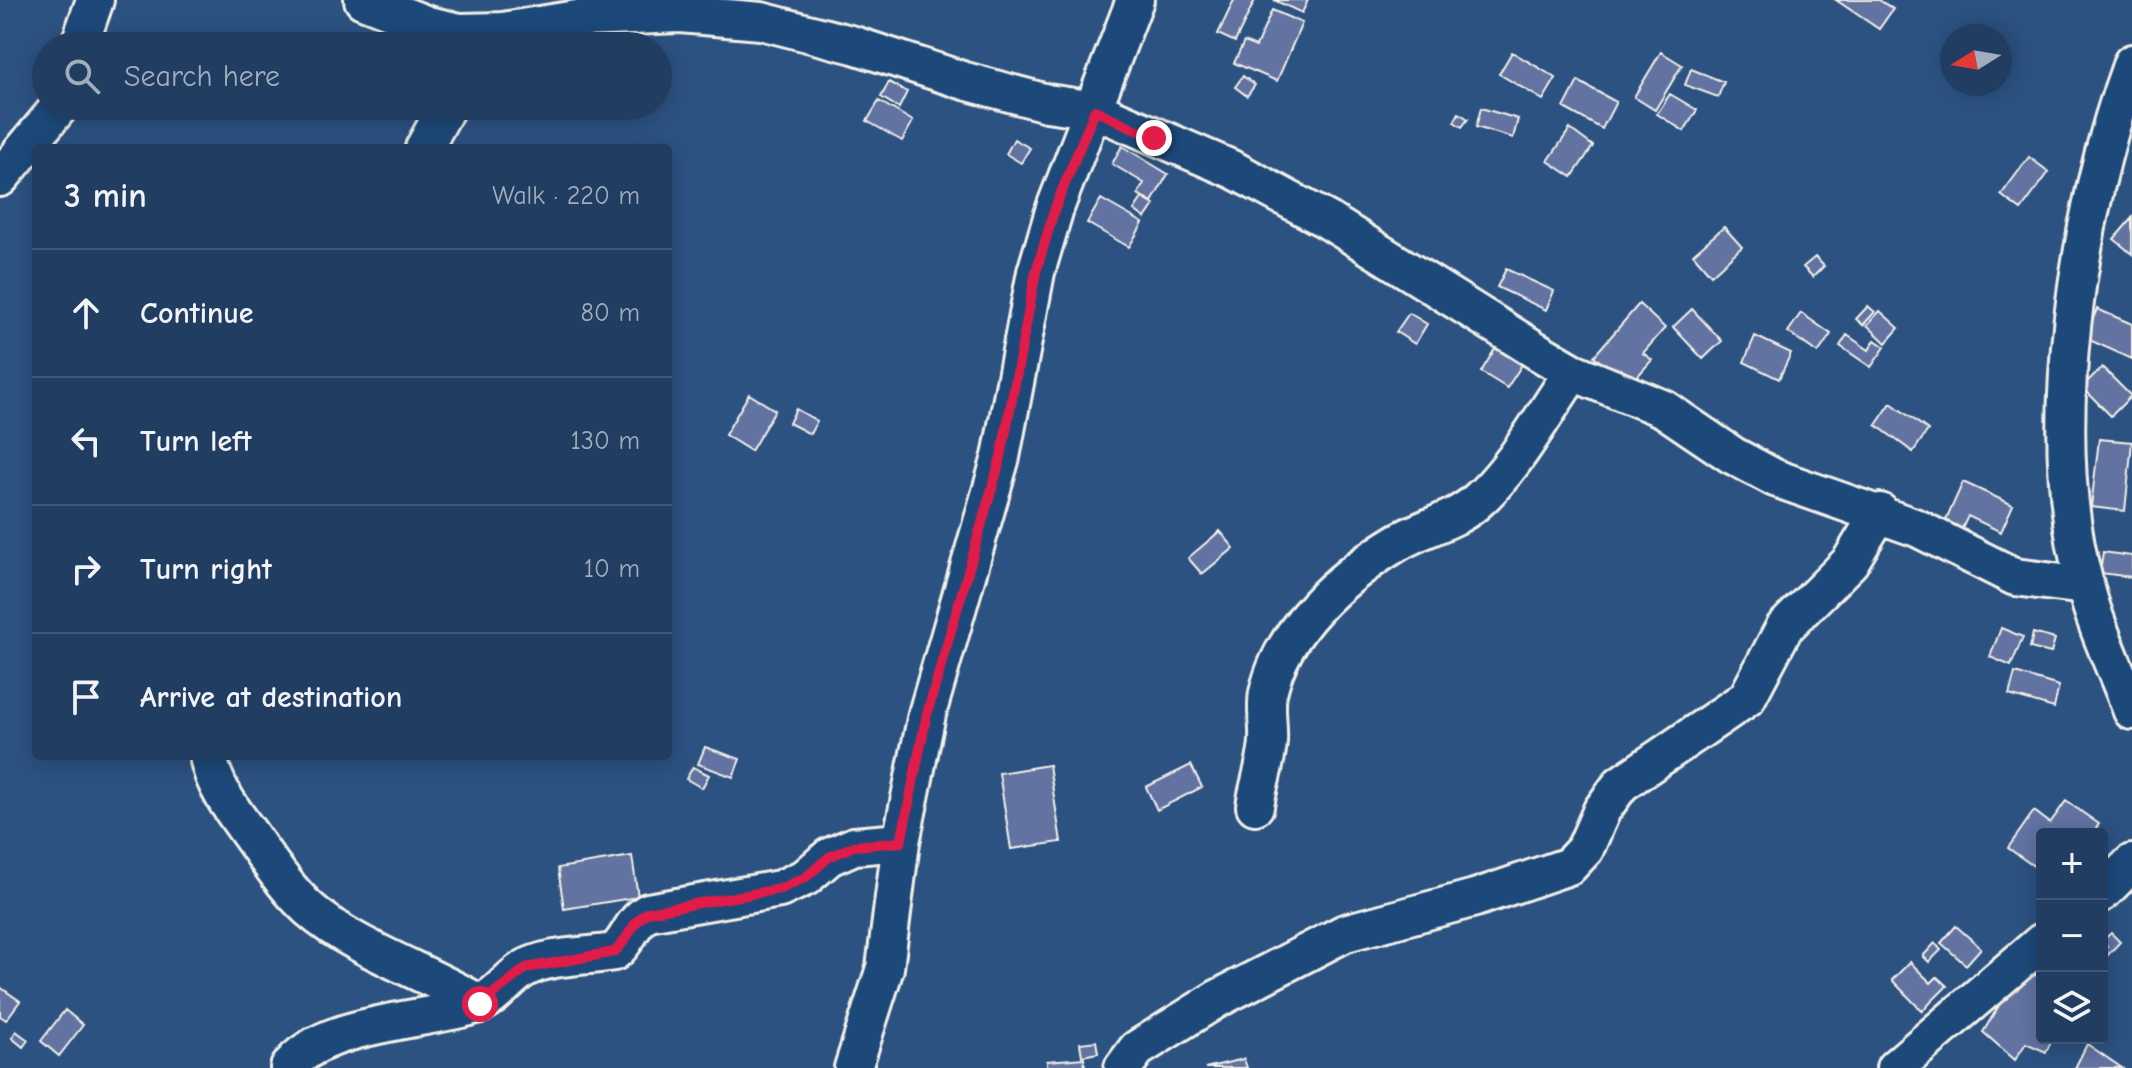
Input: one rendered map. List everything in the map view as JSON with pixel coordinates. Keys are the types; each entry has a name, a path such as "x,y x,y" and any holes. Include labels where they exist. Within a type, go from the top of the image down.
{"street":[{"path":"84,32 95,0"},
{"path":"363,0 428,25 460,32"},
{"path":"853,1068 885,968 901,842 927,714 1001,457 1036,272 1055,208 1135,0"},
{"path":"525,32 583,18 680,14 761,21 854,45 965,81 1047,103 1095,110 1234,170 1329,221 1573,372 1664,409 1732,455 1775,478 1880,512 2015,577 2085,586"},
{"path":"2132,63 2108,130 2074,301 2068,410 2070,490 2085,586 2132,711"},
{"path":"0,178 48,120"},
{"path":"426,144 439,120"},
{"path":"1255,806 1268,742 1268,692 1287,644 1310,614 1343,583 1395,544 1462,513 1477,502 1496,482 1573,372"},
{"path":"1123,1068 1137,1049 1217,999 1345,933 1475,898 1569,866 1585,849 1602,810 1621,784 1747,698 1784,628 1850,562 1880,512"},
{"path":"209,760 231,809 308,908 345,935 443,981 480,1004"},
{"path":"289,1068 320,1041 346,1032 428,1019 480,1004 526,968 614,952 623,945 636,919 648,912 780,889 806,877 829,857 854,846 901,842"},
{"path":"2108,887 2132,863"},
{"path":"1895,1068 2036,947"}],"building":[{"path":"1234,0 1255,0 1235,42 1218,34"},
{"path":"1274,0 1308,0 1302,13"},
{"path":"1836,0 1879,0 1893,9 1879,29"},
{"path":"1272,10 1302,23 1277,81 1234,63 1244,42 1256,47"},
{"path":"1512,52 1556,78 1543,100 1499,74"},
{"path":"1661,52 1682,65 1655,110 1634,97"},
{"path":"1691,69 1724,82 1718,97 1685,85"},
{"path":"1243,76 1255,85 1247,96 1235,87"},
{"path":"1578,81 1616,102 1602,129 1564,108"},
{"path":"889,82 907,92 899,108 881,97"},
{"path":"1670,94 1697,110 1684,131 1657,114"},
{"path":"879,101 913,121 902,141 867,121"},
{"path":"1481,108 1518,119 1513,138 1476,127"},
{"path":"1459,113 1468,119 1462,127 1454,122"},
{"path":"1570,129 1593,146 1572,177 1548,161"},
{"path":"1014,139 1030,148 1021,163 1006,154"},
{"path":"1122,146 1168,174 1152,202 1138,194 1144,183 1112,164"},
{"path":"2029,157 2049,172 2021,210 2001,195"},
{"path":"1142,198 1154,205 1145,218 1134,210"},
{"path":"1101,199 1143,223 1129,247 1087,223"},
{"path":"2132,218 2132,254 2114,239"},
{"path":"1724,227 1742,247 1711,275 1693,254"},
{"path":"1815,257 1824,266 1813,277 1803,267"},
{"path":"1506,269 1554,291 1546,310 1497,287"},
{"path":"1639,304 1665,328 1643,353 1652,360 1634,380 1621,369 1616,376 1594,356"},
{"path":"1868,306 1875,312 1863,325 1856,319"},
{"path":"1692,309 1722,341 1703,359 1673,327"},
{"path":"2097,309 2132,324 2132,359 2085,338"},
{"path":"1880,311 1899,328 1886,343 1867,325"},
{"path":"1409,313 1427,324 1415,344 1396,332"},
{"path":"1801,313 1831,334 1818,353 1788,332"},
{"path":"1847,335 1869,350 1875,340 1885,347 1871,367 1840,346"},
{"path":"1755,336 1791,353 1779,379 1744,362"},
{"path":"1496,347 1523,363 1507,388 1481,372"},
{"path":"2102,367 2131,396 2111,416 2082,387"},
{"path":"749,394 775,410 751,451 725,435"},
{"path":"1891,403 1928,430 1913,452 1876,425"},
{"path":"796,409 817,421 810,434 789,423"},
{"path":"2099,439 2132,442 2125,511 2091,507"},
{"path":"1963,482 2013,505 2001,532 1968,516 1959,535 1943,527"},
{"path":"1220,531 1234,548 1202,574 1188,558"},
{"path":"2103,552 2132,556 2132,577 2100,573"},
{"path":"2001,628 2023,637 2011,666 1990,657"},
{"path":"2033,633 2055,639 2051,653 2030,648"},
{"path":"2015,673 2059,686 2054,708 2009,695"},
{"path":"705,747 740,759 733,777 698,764"},
{"path":"1049,765 1061,842 1011,849 999,773"},
{"path":"1191,765 1202,787 1157,810 1146,787"},
{"path":"693,767 709,775 702,788 686,779"},
{"path":"2066,801 2099,824 2096,828 2036,828 2036,868 2008,848 2034,811 2050,823"},
{"path":"632,856 638,897 564,909 558,868"},
{"path":"1956,926 1981,948 1966,965 1941,943"},
{"path":"2111,933 2120,942 2108,955 2108,936"},
{"path":"1935,943 1941,950 1929,962 1923,956"},
{"path":"1910,962 1931,983 1937,977 1947,986 1922,1011 1892,980"},
{"path":"2021,969 2036,975 2036,1044 2050,1044 2046,1052 2026,1043 2015,1060 1983,1032"},
{"path":"0,987 20,1001 6,1020 0,1016"},
{"path":"65,1010 83,1025 59,1056 41,1041"},
{"path":"16,1031 28,1040 23,1047 12,1038"},
{"path":"1096,1041 1098,1053 1082,1056 1080,1043"},
{"path":"2087,1044 2122,1068 2075,1068"},
{"path":"1084,1058 1085,1068 1047,1068 1047,1061"},
{"path":"1244,1059 1247,1068 1205,1068"}],"route":[{"path":"480,1004 526,968 545,962 614,952 623,945 636,919 648,912 780,889 806,877 829,857 854,846 901,842 927,714 1001,457 1036,272 1055,208 1095,110 1154,138"}]}
